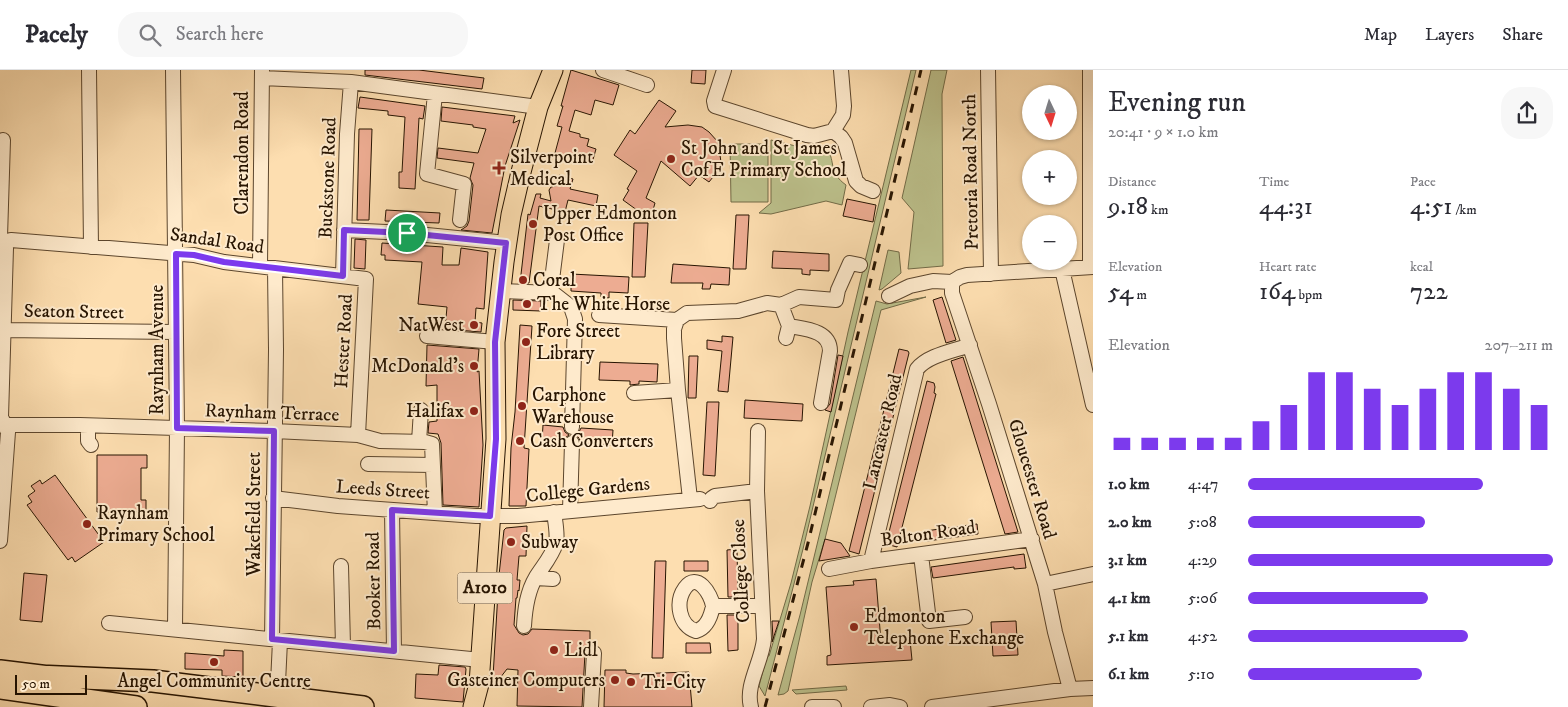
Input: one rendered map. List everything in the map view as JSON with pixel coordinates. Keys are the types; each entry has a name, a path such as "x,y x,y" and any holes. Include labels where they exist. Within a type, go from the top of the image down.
{"highway":[{"path":"0,670 93,707"},
{"path":"41,685 136,707"},
{"path":"0,688 41,685 363,707"}],"main road":[{"name":"A1010","path":"473,707 479,684 481,660 496,439 495,342 506,243 521,172 538,107 553,70"},
{"name":"A1010","path":"479,684 485,707"}],"street":[{"path":"89,70 91,247"},
{"name":"Raynham Avenue","path":"173,70 177,428 175,629"},
{"path":"603,70 625,74 646,85"},
{"path":"724,70 714,102 715,106 814,136 833,131 843,115 842,70"},
{"name":"Pretoria Road North","path":"988,70 991,274"},
{"path":"1077,268 1091,267 1090,70"},
{"path":"262,74 351,82 538,107"},
{"name":"Clarendon Road","path":"260,266 262,74"},
{"name":"Buckstone Road","path":"343,276 351,82"},
{"path":"435,94 427,174 464,184 460,220"},
{"path":"833,131 841,137 844,143 856,180 861,186 873,191"},
{"path":"0,541 8,438 8,428 3,422 2,332 6,248 0,237 3,140"},
{"path":"344,230 407,233 506,243"},
{"name":"Sandal Road","path":"4,242 11,240 194,255 224,262 366,279"},
{"path":"558,240 551,288 571,307 575,319 572,427"},
{"path":"700,500 678,390 674,329 677,320 687,313 738,311 767,303 781,305 798,297 836,300 838,290 850,263 860,265"},
{"name":"Wakefield Street","path":"269,702 278,683 273,498 276,350 275,268"},
{"path":"889,296 933,281 952,282 960,277 1048,270"},
{"path":"1062,270 1093,405"},
{"name":"Hester Road","path":"358,435 366,279"},
{"name":"Gloucester Road","path":"952,282 952,293 1032,539 1045,584 1070,690"},
{"path":"501,291 558,296"},
{"path":"781,305 787,332 815,332 824,336 829,342 830,350 821,403"},
{"path":"599,315 677,320"},
{"name":"Seaton Street","path":"2,332 176,332"},
{"path":"427,336 495,342"},
{"name":"Lancaster Road","path":"871,561 917,368 922,363 970,346"},
{"path":"634,393 678,390"},
{"path":"421,410 426,443 432,465 435,512"},
{"name":"Raynham Terrace","path":"3,422 12,424 358,435 380,441 426,443"},
{"path":"88,426 90,445"},
{"name":"College Close","path":"751,707 749,695 763,647 756,491 758,431"},
{"path":"570,510 572,443"},
{"path":"368,464 432,465"},
{"path":"630,490 630,504"},
{"name":"College Gardens","path":"490,516 630,504 655,496 700,500 715,496 756,491"},
{"name":"Leeds Street","path":"273,498 338,506 490,516"},
{"name":"Booker Road","path":"392,510 394,651"},
{"path":"524,626 527,598 536,578 553,552 556,540 554,512"},
{"name":"Bolton Road","path":"829,569 871,561 1032,539"},
{"path":"921,555 929,621 965,617"},
{"path":"341,566 344,646"},
{"path":"1045,584 1093,574"},
{"path":"536,578 553,579"},
{"path":"712,606 762,606"},
{"path":"109,623 481,660"},
{"path":"591,707 594,653"},
{"path":"932,707 1093,688"},
{"path":"870,707 890,705 900,707"},
{"path":"812,707 834,707"}],"green space":[{"path":"911,70 916,70 803,549 765,696 759,686 791,583 810,506 848,332"},
{"path":"931,70 947,70 942,94 943,266 908,269 914,212 902,198"},
{"path":"771,140 808,149 816,149 816,145 827,148 834,172 846,185 842,205 826,201 771,214 759,213 771,203"},
{"path":"730,144 768,144 768,202 731,202"},
{"path":"888,250 899,252 901,273 879,290"},
{"path":"926,297 881,310 825,539 812,582 788,691 778,695 800,615 876,301 887,304"},
{"path":"846,686 847,690 796,694 792,690"}],"building":[{"path":"365,70 419,70 484,78 482,89 365,75"},
{"path":"571,70 619,85 613,105 595,100 591,115 575,110 569,131 589,139 587,146 596,149 592,163 555,153 562,127 557,126"},
{"path":"692,70 706,70 705,84 691,83"},
{"path":"360,97 425,106 423,119 419,118 415,189 399,188 399,172 402,172 405,117 388,115 388,111 358,108"},
{"path":"659,100 676,111 665,127 688,125 702,127 718,142 721,162 717,172 709,182 699,175 690,186 661,161 646,198 655,203 651,217 648,215 648,218 623,200 637,171 614,155 630,130 635,134"},
{"path":"442,107 515,116 513,123 520,120 505,166 492,233 461,230 467,226 469,221 473,185 470,178 474,163 437,158 438,148 478,153 486,129 473,127 473,125 441,121"},
{"path":"359,129 372,129 369,220 357,220"},
{"path":"559,175 573,179 570,189 598,195 596,206 568,200 565,212 539,206 529,283 520,283 528,214 530,215 536,194 541,194 540,198 551,201 549,190 551,187 556,186"},
{"path":"847,199 876,205 873,222 843,216"},
{"path":"386,210 440,213 439,223 385,221"},
{"path":"736,215 749,215 746,269 733,269"},
{"path":"634,223 648,223 645,277 632,277"},
{"path":"355,239 366,240 365,269 354,268"},
{"path":"382,243 443,247 442,265 459,265 461,248 488,252 484,309 476,308 475,322 482,323 481,332 445,329 447,307 418,304 422,262 385,260 385,255 381,255"},
{"path":"773,251 829,254 829,271 810,270 810,275 802,274 802,269 772,268"},
{"path":"673,264 730,268 729,285 711,284 710,289 702,289 703,283 671,283"},
{"path":"571,274 629,277 628,293 609,292 609,298 601,297 601,293 571,291"},
{"path":"942,297 956,340 946,343 933,300"},
{"name":"The White Horse","path":"513,300 541,301 541,311 513,310"},
{"path":"520,325 532,326 524,448 529,449 526,506 509,506 511,448"},
{"path":"722,336 733,337 728,392 718,391 722,351 707,349 707,340 722,342"},
{"path":"427,345 479,349 477,372 479,371 483,445 479,507 443,505 441,443 438,434 428,433 429,422 437,421 437,385 426,386"},
{"path":"899,349 909,353 859,554 849,551"},
{"path":"838,355 843,356 831,412 825,410 830,404"},
{"path":"689,356 698,356 696,398 688,398"},
{"path":"963,357 1018,532 1005,534 951,361"},
{"path":"600,362 658,364 657,382 639,381 639,384 630,385 630,381 599,380"},
{"path":"927,381 934,383 934,393 936,394 897,547 886,544"},
{"path":"745,400 803,404 802,421 744,418"},
{"path":"707,402 719,402 715,476 703,475"},
{"path":"543,425 563,427 569,435 563,442 542,441"},
{"path":"581,428 613,430 612,445 581,443 575,435"},
{"path":"97,455 147,455 147,468 141,468 141,500 146,500 146,512 97,512"},
{"path":"55,475 104,542 75,562 72,557 68,560 27,505 32,502 28,496 35,491 31,486 40,480 42,484"},
{"path":"977,524 978,534 927,541 925,531"},
{"name":"Lidl","path":"527,526 526,556 519,556 517,580 520,580 516,598 514,625 519,633 523,635 528,634 532,629 590,631 590,646 585,653 582,707 517,706 518,670 507,669 500,678 493,677 499,575 504,530 506,528"},
{"path":"825,539 841,543 850,556 819,561"},
{"path":"737,549 738,597 728,597 727,550"},
{"path":"1024,554 1026,568 1014,569 1014,567 933,578 931,567"},
{"path":"655,561 666,561 663,658 652,658"},
{"path":"684,561 708,561 708,571 684,571"},
{"path":"24,573 47,575 42,622 20,620"},
{"name":"Edmonton Telephone Exchange","path":"876,579 881,642 910,640 912,660 827,665 827,656 831,655 826,587 854,585 853,581"},
{"path":"727,615 738,615 738,650 728,651"},
{"path":"772,621 779,621 773,639"},
{"path":"1016,621 1018,655 993,656 991,622"},
{"path":"686,643 710,643 711,653 686,653"},
{"name":"Angel Community Centre","path":"224,650 243,651 243,677 222,676 222,670 185,669 185,653 224,656"},
{"path":"439,665 465,667 463,702 415,698 416,674 438,675"},
{"path":"605,670 626,670 626,673 633,674 689,672 692,707 604,707"}],"railway":[{"path":"765,707 808,543 921,70"}],"place":[{"name":"St John and St James CofE Primary School","path":"671,159"},
{"name":"Silverpoint Medical","path":"499,168"},
{"name":"Upper Edmonton Post Office","path":"533,224"},
{"name":"Coral","path":"523,280"},
{"name":"The White Horse","path":"527,304"},
{"name":"NatWest","path":"474,325"},
{"name":"Fore Street Library","path":"526,342"},
{"name":"McDonald's","path":"474,366"},
{"name":"Carphone Warehouse","path":"522,406"},
{"name":"Halifax","path":"474,411"},
{"name":"Cash Converters","path":"520,441"},
{"name":"Raynham Primary School","path":"87,524"},
{"name":"Subway","path":"511,542"},
{"name":"Edmonton Telephone Exchange","path":"854,627"},
{"name":"Lidl","path":"554,650"},
{"name":"Angel Community Centre","path":"214,662"},
{"name":"Gasteiner Computers","path":"615,680"},
{"name":"Tri-City","path":"631,682"}],"route":[{"path":"344,230 407,233 482,239 506,243 495,342 496,439 490,516 392,510 394,651 272,639 274,431 177,428 176,254 194,255 224,262 343,276 344,230"}]}
